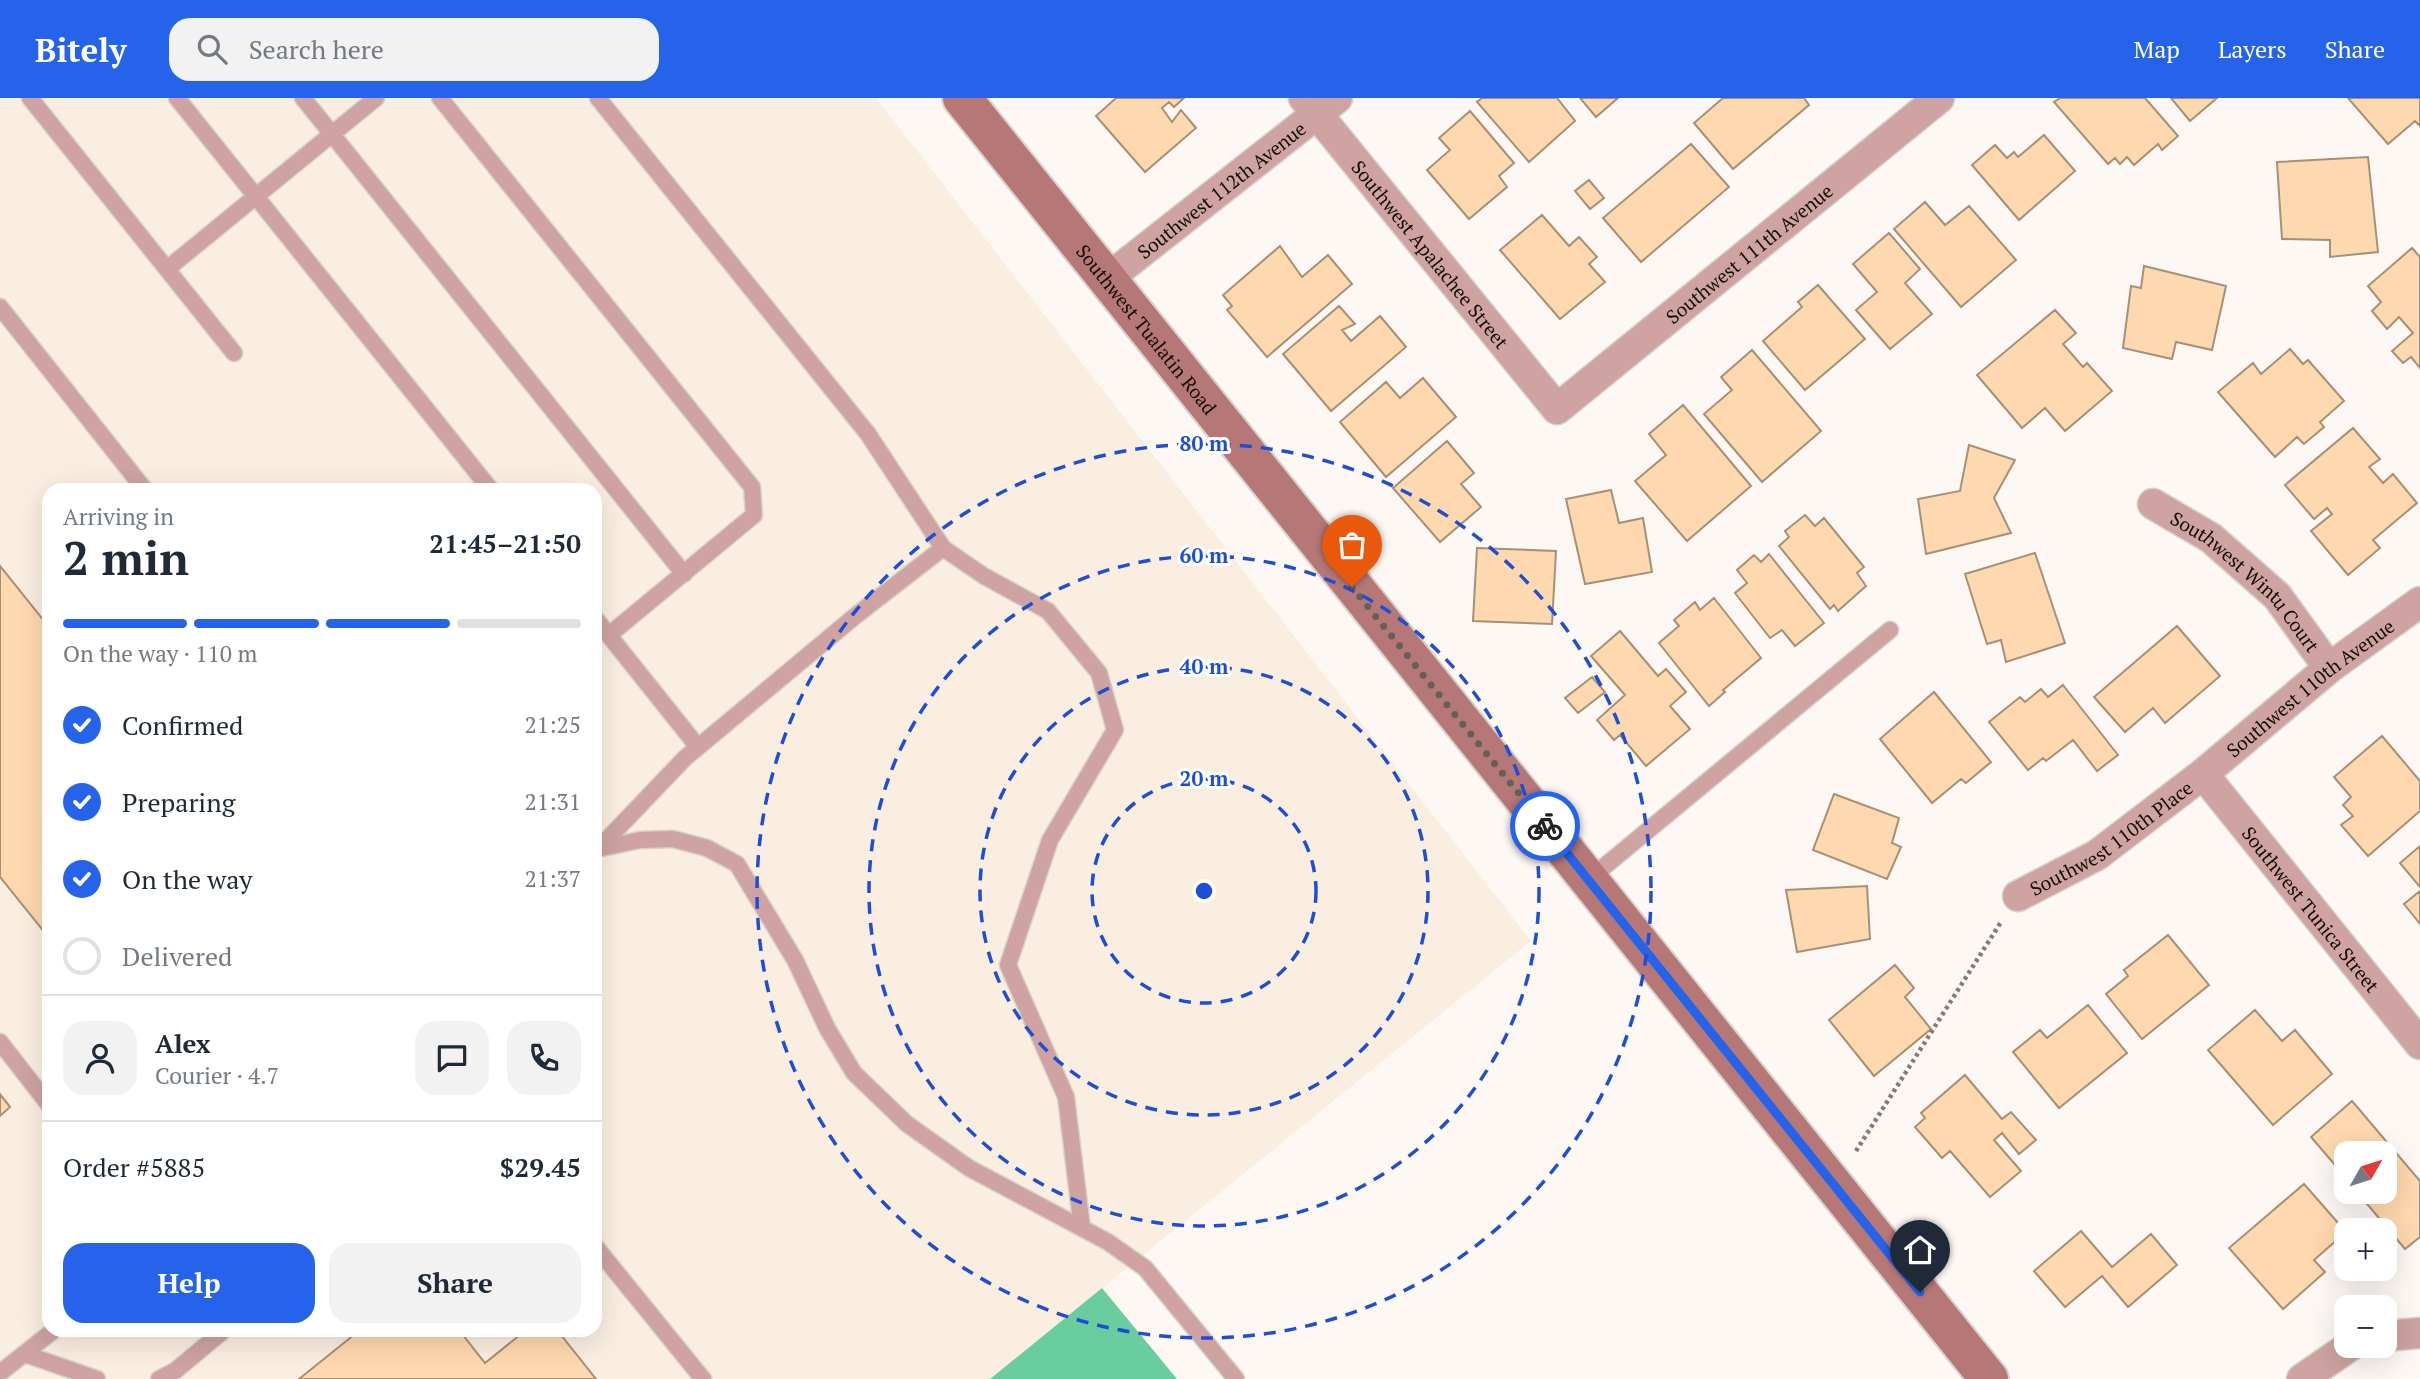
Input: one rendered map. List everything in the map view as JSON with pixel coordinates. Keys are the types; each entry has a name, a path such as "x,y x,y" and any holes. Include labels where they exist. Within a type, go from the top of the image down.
{"main road":[{"name":"Southwest Tualatin Road","path":"962,98 1989,1379"}],"street":[{"name":"Southwest 111th Avenue","path":"1557,409 1939,98"},
{"name":"Southwest 112th Avenue","path":"1107,279 1319,103"},
{"name":"Southwest Apalachee Street","path":"1319,103 1557,409"},
{"name":"Southwest Wintu Court","path":"2153,504 2211,538 2277,596 2329,668"},
{"name":"Southwest 110th Avenue","path":"2203,774 2329,668 2420,602"},
{"name":"Southwest 110th Place","path":"2018,896 2085,863 2203,774"},
{"name":"Southwest Tunica Street","path":"2203,774 2420,1044"},
{"path":"2397,1335 2420,1333"},
{"path":"2302,1379 2334,1357"}],"lane":[{"path":"30,98 234,353"},
{"path":"177,98 485,483"},
{"path":"303,98 684,574"},
{"path":"167,269 376,98"},
{"path":"440,98 752,487 754,515 609,635"},
{"path":"598,98 868,433 943,548 984,576 1048,611 1099,673 1115,730 1050,840 1008,965 1066,1097 1082,1228"},
{"path":"0,307 139,483"},
{"path":"602,844 698,747 943,548"},
{"path":"602,626 698,747"},
{"path":"1588,880 1890,630"},
{"path":"602,848 640,840 673,839 707,848 737,864 795,960 827,1028 854,1073 907,1124 969,1168 1108,1242 1145,1268 1236,1379"},
{"path":"0,1042 42,1096"},
{"path":"602,1255 703,1379"},
{"path":"2,1374 46,1337"},
{"path":"159,1379 175,1371 216,1337"},
{"path":"25,1354 88,1377"}],"path":[{"path":"1833,1183 1858,1149 2018,896"}],"shaded area":[{"path":"0,98 876,98 1531,941 990,1379 0,1379"}],"green space":[{"path":"1102,1288 1177,1379 990,1379"}],"building":[{"path":"1116,98 1184,98 1174,107 1169,102 1162,108 1172,122 1181,110 1196,128 1145,172 1096,116"},
{"path":"1482,98 1557,98 1575,121 1529,162 1477,102"},
{"path":"1580,98 1618,98 1596,117"},
{"path":"1723,98 1804,98 1809,105 1733,169 1694,123"},
{"path":"2060,98 2145,98 2178,136 2162,150 2158,144 2134,165 2127,157 2120,164 2115,158 2108,164 2054,102"},
{"path":"2171,98 2217,98 2190,121"},
{"path":"2348,98 2420,98 2420,126 2415,121 2388,144"},
{"path":"1470,111 1514,163 1499,176 1507,187 1469,219 1427,170 1450,150 1439,138"},
{"path":"2044,135 2075,171 2019,220 1972,165 1995,145 2007,158 2014,152 2018,157"},
{"path":"1691,144 1729,187 1641,262 1603,218"},
{"path":"2368,157 2378,252 2330,257 2330,240 2282,239 2277,162"},
{"path":"1589,180 1604,198 1590,209 1575,191"},
{"path":"1925,202 1945,225 1969,206 2016,260 1961,307 1894,229"},
{"path":"1542,215 1569,246 1579,237 1597,257 1589,264 1605,282 1560,319 1500,250"},
{"path":"1889,233 1920,269 1905,283 1932,314 1890,349 1856,310 1877,292 1853,264"},
{"path":"1280,246 1302,277 1328,255 1352,284 1267,357 1227,310 1232,306 1223,295"},
{"path":"2412,248 2420,257 2420,368 2411,357 2403,363 2392,351 2413,333 2399,317 2387,329 2372,311 2381,302 2368,286"},
{"path":"2144,266 2226,286 2212,350 2176,342 2172,359 2123,348 2131,286 2141,288"},
{"path":"1818,285 1865,339 1805,390 1763,341 1802,307 1798,302"},
{"path":"1339,306 1355,324 1342,330 1351,341 1380,316 1406,347 1331,411 1283,354"},
{"path":"2055,310 2076,333 2063,344 2083,367 2087,363 2112,391 2065,431 2045,408 2022,428 1977,375"},
{"path":"2290,349 2303,364 2308,360 2344,401 2320,422 2324,427 2304,444 2297,437 2275,457 2218,392 2253,363 2261,374"},
{"path":"1752,350 1821,431 1762,482 1704,414 1732,390 1721,377"},
{"path":"1423,378 1456,417 1386,477 1340,422 1386,382 1400,398"},
{"path":"1683,405 1751,486 1687,541 1635,481 1666,455 1649,434"},
{"path":"2353,428 2380,459 2369,467 2383,483 2393,474 2417,503 2373,540 2380,548 2348,575 2311,531 2332,514 2327,508 2314,519 2285,485"},
{"path":"1447,441 1474,473 1461,484 1481,507 1440,542 1393,488"},
{"path":"1969,445 2015,460 1994,498 2011,533 1926,554 1918,499 1960,491"},
{"path":"1611,490 1619,523 1643,518 1652,572 1585,584 1566,499"},
{"path":"1805,515 1815,526 1824,518 1864,567 1857,573 1866,586 1838,611 1834,605 1830,609 1779,546 1789,537 1785,531"},
{"path":"1477,548 1556,551 1552,624 1473,621"},
{"path":"2035,553 2065,643 2006,662 2001,640 1987,644 1965,574"},
{"path":"1769,554 1824,623 1795,646 1782,630 1770,638 1735,593 1747,583 1737,570 1754,555 1761,562"},
{"path":"0,566 42,618 42,929 0,877"},
{"path":"1714,598 1761,658 1723,690 1725,692 1709,706 1659,643 1679,626 1674,620 1695,602 1700,610"},
{"path":"2177,626 2220,676 2165,723 2153,708 2125,732 2094,697"},
{"path":"1620,631 1658,676 1666,669 1686,692 1670,706 1690,729 1646,766 1620,735 1614,740 1597,720 1625,695 1591,656"},
{"path":"1592,677 1605,692 1578,713 1565,698"},
{"path":"2063,685 2118,755 2097,771 2073,740 2046,761 2043,758 2028,770 1989,722 2020,697 2025,702 2041,689 2048,697"},
{"path":"1934,692 1991,762 1966,783 1961,779 1932,803 1880,739"},
{"path":"2382,736 2420,781 2420,811 2368,856 2341,825 2353,816 2343,805 2351,797 2334,777"},
{"path":"1834,794 1899,818 1892,843 1901,847 1887,879 1813,850"},
{"path":"2420,846 2420,887 2400,863"},
{"path":"1867,886 1870,939 1797,952 1786,890"},
{"path":"2420,891 2420,924 2404,904"},
{"path":"2168,935 2209,985 2142,1039 2106,994 2128,976 2124,970"},
{"path":"1895,965 1914,988 1905,997 1931,1029 1874,1076 1829,1020"},
{"path":"2088,1005 2127,1053 2059,1108 2013,1052 2040,1030 2047,1038"},
{"path":"2255,1010 2282,1041 2295,1030 2332,1074 2273,1125 2208,1050"},
{"path":"1965,1075 2002,1119 2011,1112 2036,1140 2019,1154 2002,1133 1994,1140 2021,1171 1990,1197 1950,1151 1942,1158 1915,1127 1925,1118 1921,1113"},
{"path":"0,1094 10,1107 0,1116"},
{"path":"2352,1101 2386,1141 2334,1141 2334,1164 2311,1137"},
{"path":"2398,1155 2420,1181 2420,1237 2405,1249 2397,1240 2397,1218 2379,1218 2367,1204 2398,1204"},
{"path":"2304,1184 2334,1218 2334,1242 2314,1260 2325,1272 2283,1309 2229,1248"},
{"path":"2081,1231 2112,1267 2151,1234 2177,1265 2128,1307 2102,1276 2065,1307 2034,1271"},
{"path":"351,1337 465,1337 485,1363 517,1337 563,1337 596,1379 299,1379"}],"way so far":[{"path":"1352,587 1545,826"}],"route":[{"path":"1545,826 1920,1292"}]}
